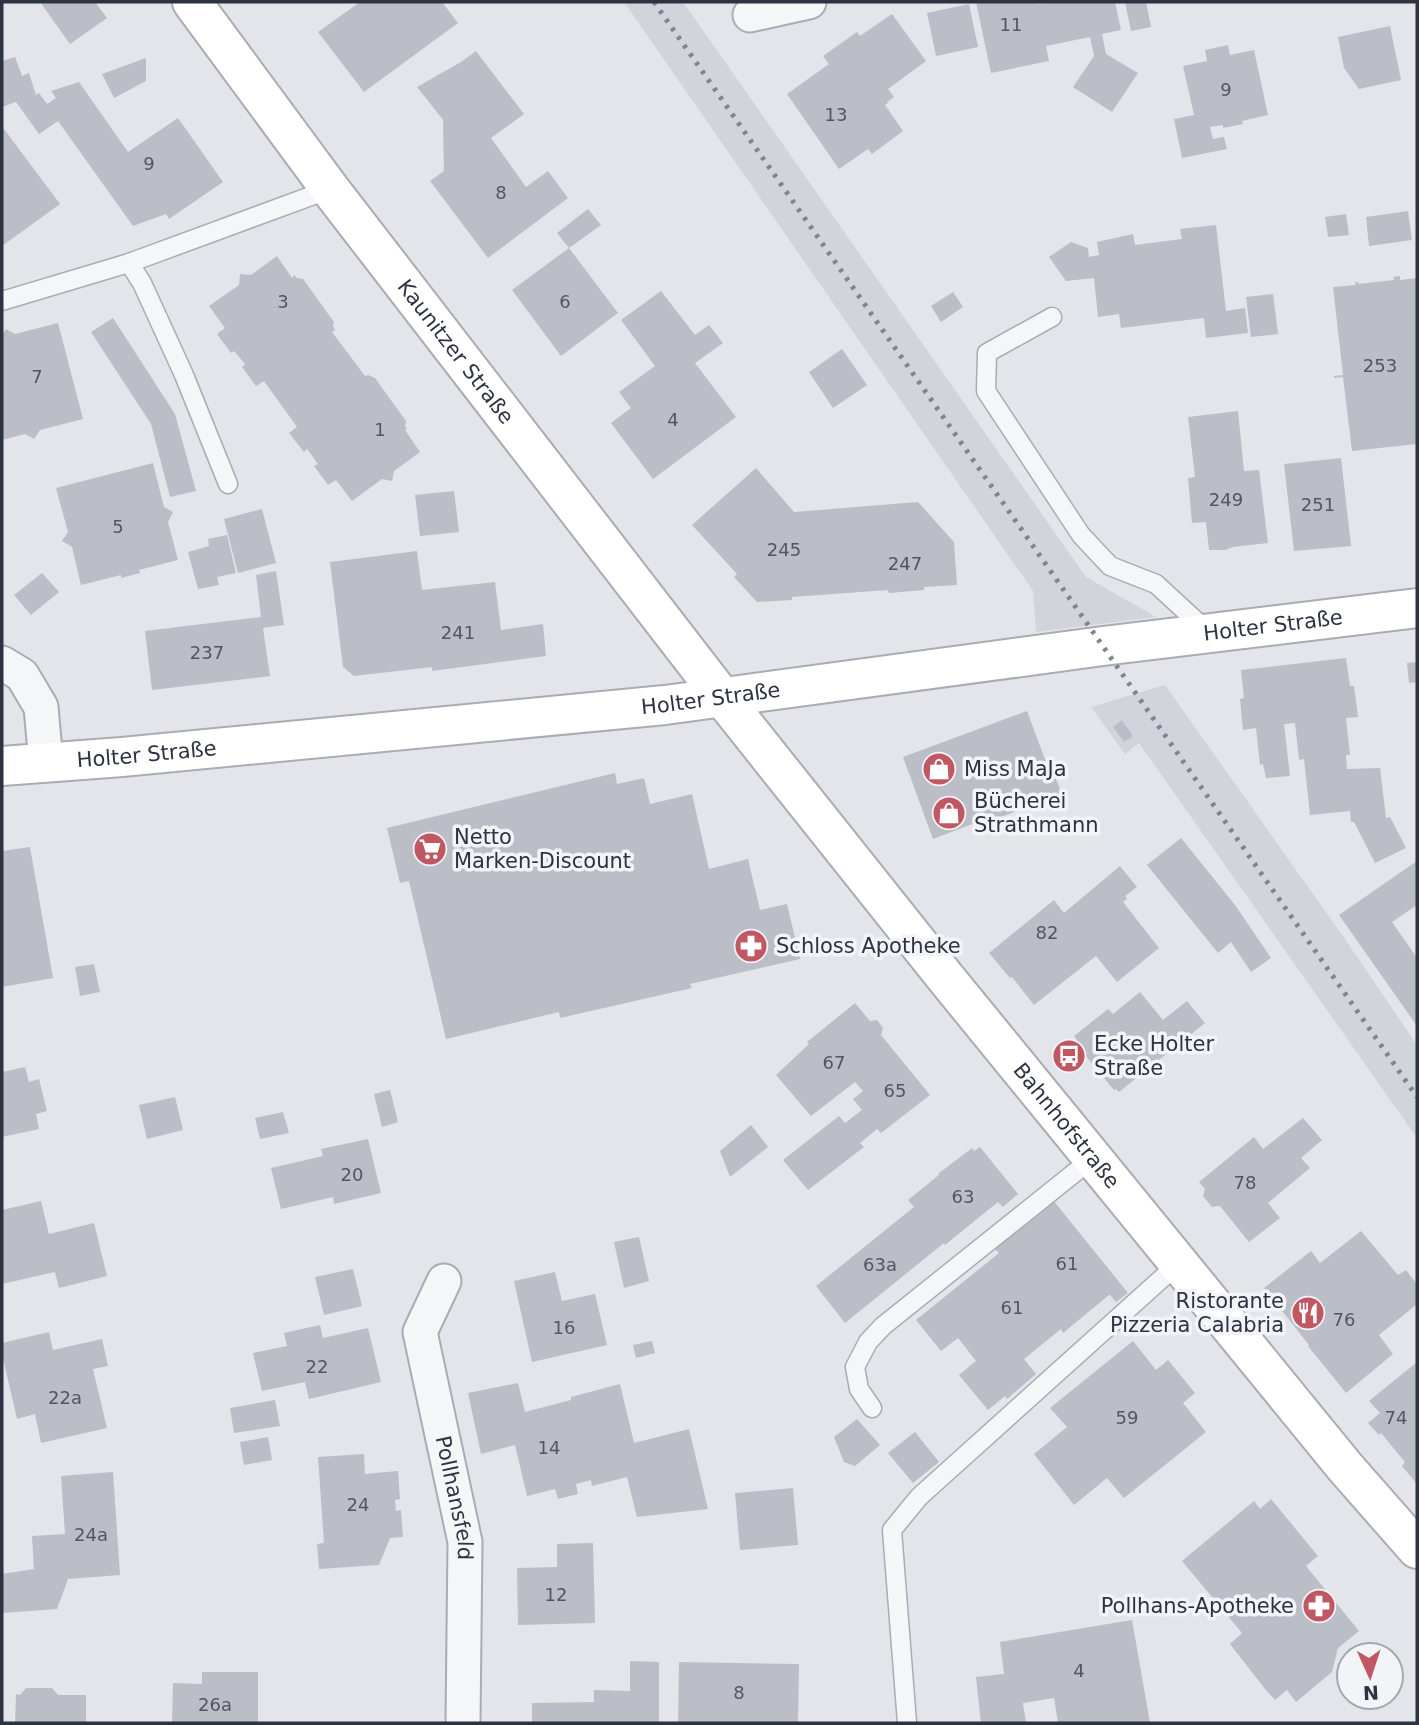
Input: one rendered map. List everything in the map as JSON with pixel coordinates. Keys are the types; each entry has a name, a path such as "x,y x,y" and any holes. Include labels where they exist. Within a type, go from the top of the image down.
{"street":[{"name":"Kaunitzer Straße","path":"192,2 330,189 722,697"},
{"path":"750,15 809,2"},
{"name":"Holter Straße","path":"2,766 136,756 651,706 1417,608"},
{"path":"2,663 22,675 41,707 46,763"},
{"name":"Bahnhofstraße","path":"722,697 1345,1468 1417,1549"},
{"name":"Pollhansfeld","path":"444,1281 420,1332 465,1542 463,1723"}],"lane":[{"path":"2,301 129,263 330,189"},
{"path":"129,263 142,283 184,375 228,484"},
{"path":"1052,317 987,353 986,391 1081,535 1110,566 1156,584 1209,633"},
{"path":"872,1408 859,1389 855,1367 868,1342 883,1326 1093,1158"},
{"path":"907,1723 892,1530 919,1497 1179,1263"}],"shaded area":[{"path":"624,2 683,2 1086,577 1156,617 1036,632 1033,591"},
{"path":"1165,685 1417,1045 1417,1138 1139,743 1125,754 1091,707"}],"building":[{"path":"40,2 95,2 107,18 70,44"},
{"path":"360,2 442,2 458,23 364,92 318,32"},
{"path":"976,2 1115,2 1121,30 1102,34 1106,54 1138,73 1112,112 1073,87 1094,56 1090,37 1046,46 1049,61 991,73"},
{"path":"1125,2 1146,2 1151,27 1131,31"},
{"path":"969,4 978,47 936,56 927,13"},
{"path":"892,14 926,61 888,89 894,97 885,105 903,131 872,154 868,149 839,169 787,94 829,64 823,56 857,32 860,36"},
{"path":"1390,26 1401,80 1359,89 1344,68 1338,37"},
{"path":"1228,45 1230,55 1254,50 1268,115 1242,121 1243,124 1223,128 1223,125 1210,127 1213,139 1224,137 1227,149 1182,158 1174,119 1194,115 1183,66 1207,61 1205,50"},
{"path":"476,51 524,114 491,138 526,187 548,171 568,198 488,258 430,181 444,171 444,121 417,87"},
{"path":"15,57 22,76 29,73 36,95 39,93 47,104 56,98 51,91 79,82 128,152 178,118 223,182 169,219 166,214 133,226 58,121 39,134 16,102 2,107 2,61"},
{"path":"146,58 146,81 114,98 102,74"},
{"path":"4,129 60,204 2,246 2,131"},
{"path":"588,209 601,225 569,248 557,233"},
{"path":"1408,211 1412,240 1369,246 1366,217"},
{"path":"1346,214 1349,235 1328,237 1325,217"},
{"path":"1216,225 1226,311 1245,308 1248,333 1206,338 1204,318 1121,328 1119,314 1098,317 1094,278 1066,281 1049,257 1071,242 1088,248 1089,257 1099,255 1097,242 1133,234 1135,245 1182,239 1180,229"},
{"path":"569,248 618,313 561,356 512,290"},
{"path":"277,256 292,278 294,275 303,279 334,322 335,330 332,332 365,376 375,378 406,421 405,430 420,452 394,471 392,481 382,479 352,501 336,480 328,485 314,466 318,464 307,449 304,452 289,433 297,427 264,381 256,386 242,367 245,364 234,351 231,353 217,334 225,328 209,306 239,285 240,274 251,275"},
{"path":"1400,276 1400,280 1417,278 1417,444 1352,451 1343,377 1334,378 1343,375 1333,287 1356,285 1355,282 1358,284 1394,280 1393,277"},
{"path":"661,291 695,335 709,325 723,343 695,363 736,417 653,479 611,423 631,408 619,392 655,366 621,320"},
{"path":"953,292 963,307 941,322 931,306"},
{"path":"1273,294 1278,334 1251,337 1246,297"},
{"path":"113,318 175,414 196,491 170,497 151,424 91,332"},
{"path":"58,323 83,419 40,430 34,439 25,434 2,440 2,335 6,329 15,334"},
{"path":"842,349 867,385 833,408 809,372"},
{"path":"1238,411 1244,471 1259,470 1268,543 1209,550 1206,522 1192,523 1188,478 1195,477 1188,417"},
{"path":"1341,458 1351,546 1294,551 1284,464"},
{"path":"153,463 164,507 173,512 168,522 178,560 139,570 140,573 121,578 121,575 81,585 72,547 62,541 68,532 56,488"},
{"path":"756,468 794,512 918,502 954,542 957,585 889,593 888,590 757,602 734,577 737,574 692,525"},
{"path":"454,491 459,532 420,536 415,495"},
{"path":"262,509 276,563 238,573 224,519"},
{"path":"227,535 236,573 217,577 219,585 198,589 188,552 209,546 208,539"},
{"path":"417,551 422,590 495,582 501,630 543,624 546,656 432,671 432,667 354,676 343,667 330,562"},
{"path":"276,571 284,625 263,628 270,676 152,690 145,631 261,617 256,575"},
{"path":"42,573 59,592 31,615 14,595"},
{"path":"1346,658 1350,686 1354,686 1358,717 1346,718 1350,755 1346,755 1347,769 1380,768 1386,818 1390,817 1406,848 1375,863 1354,822 1351,822 1350,811 1310,815 1304,759 1299,760 1295,723 1284,724 1290,776 1266,778 1263,764 1260,765 1256,728 1243,730 1241,670"},
{"path":"1417,662 1417,682 1409,683 1407,663"},
{"path":"1027,711 1050,773 1053,772 1062,794 933,839 903,757"},
{"path":"1122,720 1133,736 1124,742 1113,727"},
{"path":"615,773 617,784 644,778 650,804 692,794 709,869 748,859 760,910 787,904 800,959 690,984 692,988 560,1018 559,1012 446,1039 409,881 400,883 387,828"},
{"path":"1181,838 1235,905 1271,958 1251,972 1231,942 1218,953 1147,865"},
{"path":"30,847 53,978 2,987 2,851"},
{"path":"1417,861 1417,905 1392,922 1417,958 1417,1026 1339,915"},
{"path":"1120,866 1137,887 1125,896 1127,899 1123,902 1159,948 1117,982 1096,956 1034,1005 989,953 1054,900 1064,913"},
{"path":"94,964 100,992 80,996 75,967"},
{"path":"1140,992 1163,1020 1187,1001 1205,1023 1119,1092 1114,1090 1075,1043 1077,1040 1074,1036 1108,1009 1113,1014"},
{"path":"855,1003 870,1021 877,1020 883,1028 881,1035 930,1095 881,1133 877,1129 860,1143 864,1147 808,1190 783,1160 839,1116 845,1123 862,1110 853,1099 863,1091 855,1082 811,1116 776,1075 809,1044 807,1042"},
{"path":"25,1067 29,1082 39,1079 47,1111 36,1114 39,1129 2,1137 2,1072"},
{"path":"390,1090 398,1122 382,1127 374,1094"},
{"path":"175,1097 183,1130 147,1139 139,1105"},
{"path":"283,1112 289,1133 260,1139 255,1118"},
{"path":"1303,1118 1322,1140 1301,1158 1310,1168 1268,1203 1280,1218 1249,1242 1220,1206 1212,1207 1203,1196 1205,1189 1199,1182 1254,1137 1263,1149"},
{"path":"751,1125 768,1147 730,1177 720,1151"},
{"path":"368,1139 381,1193 334,1204 333,1197 281,1209 271,1168 323,1156 321,1149"},
{"path":"980,1147 1018,1194 1003,1207 998,1202 845,1323 816,1286 914,1207 908,1200 938,1174 972,1148 974,1151"},
{"path":"1053,1200 1128,1293 1116,1302 1109,1295 1063,1333 1061,1329 1024,1359 1036,1374 1007,1399 1005,1396 988,1410 959,1375 976,1361 958,1338 941,1351 916,1320 999,1253 994,1248"},
{"path":"41,1201 49,1234 94,1223 107,1276 59,1288 55,1272 2,1284 2,1210"},
{"path":"1361,1231 1398,1275 1406,1270 1417,1284 1417,1304 1379,1335 1393,1354 1346,1393 1264,1288 1311,1251 1320,1263"},
{"path":"639,1237 649,1281 624,1288 614,1242"},
{"path":"353,1269 362,1306 324,1315 315,1277"},
{"path":"555,1272 562,1301 595,1294 607,1345 532,1362 514,1281"},
{"path":"320,1325 323,1338 368,1328 381,1382 309,1399 305,1382 262,1391 253,1353 287,1346 284,1333"},
{"path":"49,1332 53,1350 102,1339 108,1366 93,1369 107,1428 41,1443 35,1414 17,1419 2,1354 2,1343"},
{"path":"652,1341 655,1353 636,1358 633,1345"},
{"path":"1133,1341 1156,1370 1168,1360 1195,1393 1183,1403 1206,1432 1124,1498 1107,1478 1074,1505 1034,1454 1067,1427 1050,1408"},
{"path":"1417,1362 1417,1484 1402,1466 1405,1462 1381,1433 1379,1435 1368,1423 1380,1413 1369,1401"},
{"path":"518,1383 525,1412 620,1384 634,1443 689,1429 708,1509 637,1517 627,1477 592,1486 591,1480 576,1484 578,1494 558,1499 555,1489 527,1496 515,1445 481,1454 468,1393"},
{"path":"275,1400 280,1426 234,1433 230,1408"},
{"path":"857,1419 880,1445 855,1466 844,1462 834,1437"},
{"path":"915,1432 939,1462 913,1483 888,1453"},
{"path":"268,1437 272,1460 244,1465 240,1442"},
{"path":"364,1454 365,1474 398,1471 400,1499 395,1500 396,1511 401,1510 403,1537 390,1538 379,1565 319,1569 317,1544 324,1543 318,1457"},
{"path":"113,1472 120,1575 68,1579 57,1609 2,1613 2,1574 34,1569 32,1536 65,1534 61,1476"},
{"path":"793,1488 798,1545 740,1550 735,1493"},
{"path":"1271,1499 1318,1556 1306,1566 1359,1631 1347,1641 1335,1641 1332,1672 1296,1702 1287,1690 1275,1700 1265,1689 1230,1644 1242,1633 1182,1561 1254,1501 1260,1509"},
{"path":"593,1543 595,1623 518,1625 517,1568 557,1567 557,1544"},
{"path":"1132,1620 1150,1723 1058,1723 1054,1698 1023,1703 1026,1723 981,1723 976,1677 1004,1674 1000,1642"},
{"path":"630,1661 659,1662 659,1722 532,1723 532,1703 594,1702 594,1690 630,1691"},
{"path":"679,1662 799,1664 798,1723 678,1723"},
{"path":"202,1672 258,1672 258,1723 172,1723 173,1683 202,1684"},
{"path":"26,1688 52,1688 58,1695 86,1695 86,1723 15,1723 16,1694 20,1695"}],"railway":[{"path":"654,2 1417,1097"}],"place":[{"name":"Miss MaJa","path":"939,769"},
{"name":"Bücherei Strathmann","path":"949,813"},
{"name":"Netto Marken-Discount","path":"430,849"},
{"name":"Schloss Apotheke","path":"751,946"},
{"name":"Ecke Holter Straße","path":"1069,1056"},
{"name":"Ristorante Pizzeria Calabria","path":"1308,1313"},
{"name":"Pollhans-Apotheke","path":"1319,1606"}]}
